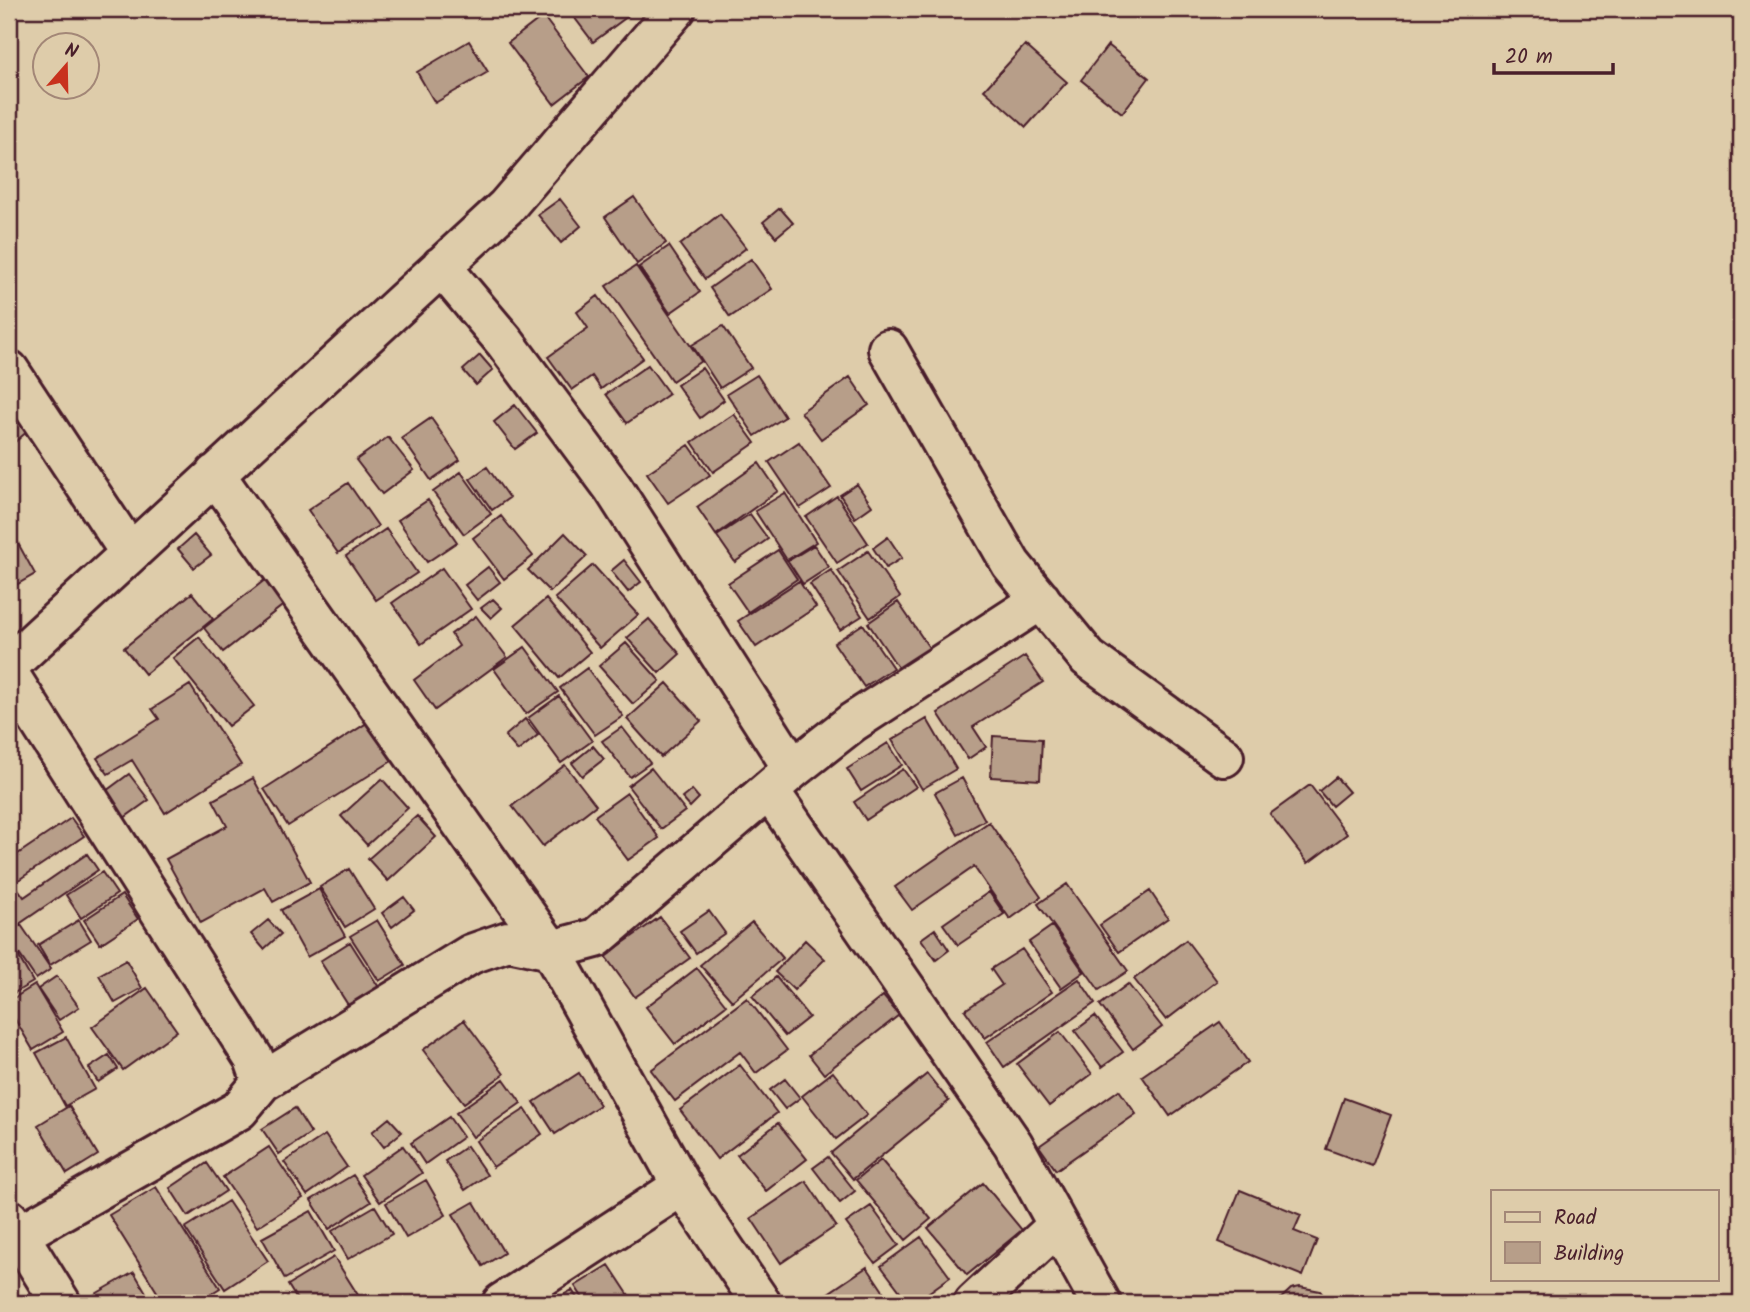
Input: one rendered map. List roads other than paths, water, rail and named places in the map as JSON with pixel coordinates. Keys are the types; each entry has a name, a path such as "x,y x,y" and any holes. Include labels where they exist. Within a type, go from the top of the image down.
{"street":[{"path":"9,665 506,206 676,9"},
{"path":"441,266 504,341 613,488 781,780 1013,1144 1101,1303"},
{"path":"888,349 1011,564 1088,658 1224,757"},
{"path":"9,370 130,553"},
{"path":"215,474 551,950 682,1186 761,1303"},
{"path":"61,1303 14,1227 239,1110 262,1082 471,954 508,942 551,950 596,938 853,722 1041,600"},
{"path":"9,674 254,1059 262,1082"},
{"path":"502,1303 682,1186"},
{"path":"974,1303 1058,1225"}]}
